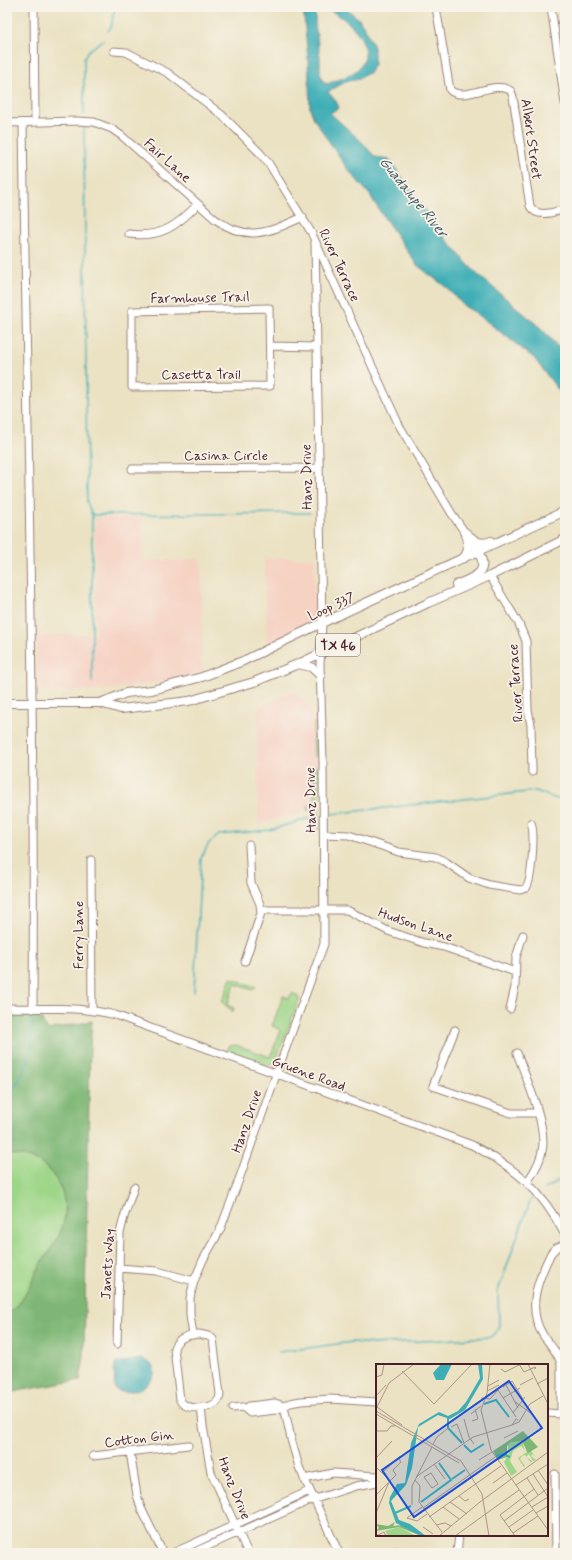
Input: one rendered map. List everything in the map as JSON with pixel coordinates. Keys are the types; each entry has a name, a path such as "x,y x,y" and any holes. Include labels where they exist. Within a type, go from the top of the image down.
{"main road":[{"name":"Loop 337","path":"100,703 126,693 152,690 202,677 243,662 322,623 565,511"},
{"path":"466,533 475,541 485,543 534,521 541,522"},
{"path":"464,558 468,550 466,533"},
{"name":"Loop 337","path":"7,703 100,703 121,709 189,700 254,682 298,664 420,606 490,576 565,540"},
{"path":"420,606 424,600 479,573 482,570 483,561 478,551"},
{"path":"298,664 311,668 320,676"}],"street":[{"path":"34,7 35,122"},
{"name":"Albert Street","path":"436,7 450,90 459,94 503,87 511,91 530,206 534,211 541,213 565,209"},
{"path":"551,7 565,103"},
{"name":"River Terrace","path":"114,51 126,52 158,67 222,115 269,164 303,217 315,241 399,425 427,474 478,551"},
{"name":"Fair Lane","path":"7,123 77,121 94,122 112,129 122,136 224,226 238,232 247,233 271,231 303,217"},
{"path":"23,123 34,890 33,1009"},
{"path":"129,234 143,236 171,228 185,218 198,204"},
{"name":"Hanz Drive","path":"193,1335 190,1315 190,1298 194,1281 203,1260 223,1223 322,952 324,935 324,834 320,676 322,623 315,241"},
{"name":"Farmhouse Trail","path":"132,387 132,311 269,308 270,346"},
{"path":"270,346 317,347"},
{"name":"Casetta Trail","path":"132,387 270,386 270,346"},
{"name":"Casina Circle","path":"132,469 319,468"},
{"name":"River Terrace","path":"490,576 519,624 526,641 532,772"},
{"path":"324,834 349,835 399,852 436,857 472,879 494,887 520,890 526,888 529,883 534,835 531,823"},
{"path":"245,961 260,918 261,910 251,883 250,844"},
{"name":"Ferry Lane","path":"91,860 92,1011"},
{"name":"Hudson Lane","path":"261,910 349,910 388,931 424,943 444,947 515,972"},
{"path":"510,1009 516,987 516,958 523,935"},
{"name":"Gruene Road","path":"7,1008 92,1011 130,1020 276,1075 472,1145 495,1157 519,1174 553,1212 565,1235"},
{"path":"455,1030 433,1086 511,1113 538,1113"},
{"path":"517,1053 538,1113 543,1143 539,1161 527,1182"},
{"name":"Janets Way","path":"117,1344 121,1224 134,1187"},
{"path":"548,1413 561,1414 561,1364 559,1356 537,1324 534,1312 534,1294 551,1253 556,1248 565,1244"},
{"path":"119,1268 157,1270 194,1281"},
{"path":"193,1335 208,1336 213,1339 220,1394 219,1400 216,1403 201,1408 188,1408 181,1403 174,1348 180,1338 193,1335"},
{"path":"233,1408 243,1407 247,1410 249,1406 275,1403 284,1406 301,1401 330,1399 376,1402"},
{"path":"284,1406 294,1454 309,1491 339,1553"},
{"name":"Hanz Drive","path":"201,1408 210,1468 248,1553"},
{"name":"Cotton Gin","path":"93,1456 188,1445"},
{"path":"130,1452 137,1495 141,1508 164,1553"},
{"path":"304,1479 333,1473 376,1476"},
{"path":"555,1474 556,1553"},
{"path":"192,1553 314,1500 356,1486 376,1482"},
{"path":"173,1553 309,1491"},
{"path":"548,1511 555,1512"},
{"path":"457,1553 458,1536"},
{"path":"377,1553 395,1551 415,1553"}],"shaded area":[{"path":"142,517 142,561 201,559 202,672 157,683 94,691 40,691 36,685 37,636 96,634 95,518"},
{"path":"264,558 314,558 315,618 313,624 267,646"},
{"path":"287,693 294,693 298,695 307,705 310,713 315,712 318,706 319,808 258,824 257,709"}],"green space":[{"path":"314,722 318,727 318,751 317,755 314,757 313,730"},
{"path":"314,766 318,768 319,771 320,829 317,829 316,817 316,824 313,810 308,811 308,805 314,805"},
{"path":"231,978 256,987 253,990 235,984 227,1005 234,1008 233,1012 222,1002"},
{"path":"292,993 298,996 299,1000 275,1063 266,1065 227,1051 229,1046 236,1045 270,1057 281,1030 272,1026 283,996 289,998"},
{"path":"7,1016 40,1016 47,1030 92,1021 90,1045 84,1357 80,1380 7,1393 7,1314 12,1311 21,1301 40,1265 60,1233 65,1213 65,1203 58,1184 46,1167 30,1158 7,1154"},
{"path":"7,1154 30,1158 46,1167 53,1175 62,1193 65,1203 65,1213 60,1233 40,1265 29,1288 17,1306 7,1314"}],"water":[{"name":"Guadalupe River","path":"303,7 318,7 316,8 315,23 320,57 320,73 323,81 327,84 348,76 358,69 364,60 365,50 362,40 348,23 330,10 321,7 344,7 359,19 374,47 374,64 370,72 356,80 347,81 328,92 336,101 339,108 330,113 362,142 375,157 389,159 446,239 476,273 542,329 557,346 565,351 565,399 534,358 476,313 464,306 447,288 417,265 370,195 349,171 314,119 310,108 308,59"},
{"path":"141,1359 152,1365 154,1371 153,1377 149,1382 143,1387 128,1392 115,1389 114,1370 116,1363"}],"waterway":[{"path":"108,31 111,27 115,7"},
{"path":"84,114 84,59 88,51 103,40"},
{"path":"84,126 87,502 92,515 310,513"},
{"path":"92,516 92,682"},
{"path":"331,814 536,791 565,802"},
{"path":"194,992 201,858 209,843 219,835 270,830 313,817"},
{"path":"7,1097 20,1079 31,1051 33,1029 32,1018"},
{"path":"545,1189 565,1176"},
{"path":"561,1179 565,1196"},
{"path":"279,1352 352,1342 374,1344 490,1337 495,1334 499,1326 498,1291 530,1201 533,1198"}]}
